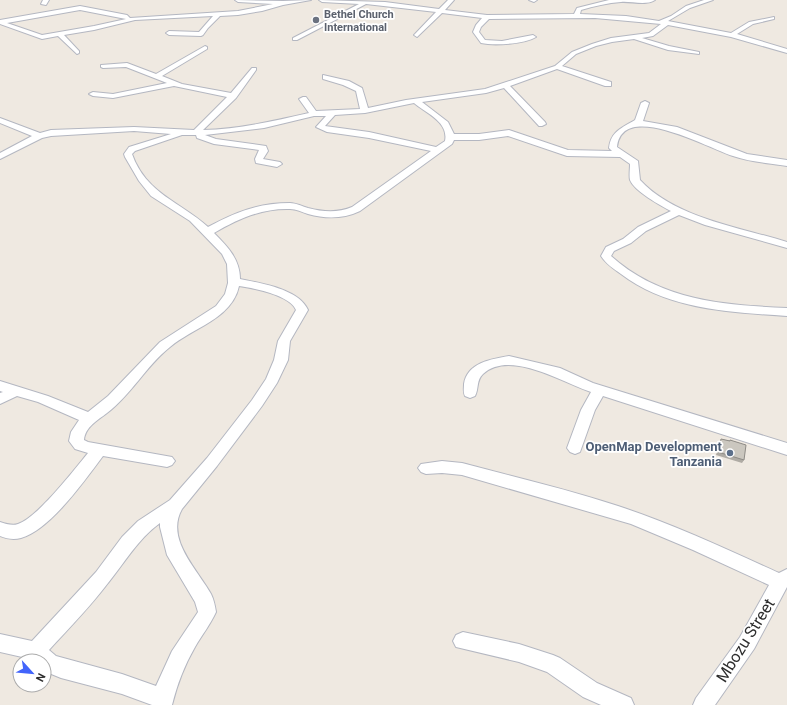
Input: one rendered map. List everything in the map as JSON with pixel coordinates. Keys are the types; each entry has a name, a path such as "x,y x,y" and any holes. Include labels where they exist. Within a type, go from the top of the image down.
{"street":[{"path":"238,0 283,3"},
{"path":"0,22 80,8 116,16 135,18 218,14 262,9 283,3 308,0"},
{"path":"322,0 366,3 487,17 576,16 660,20 732,35 787,51"},
{"path":"417,35 451,0"},
{"path":"576,16 579,9 592,6 622,0 639,2 652,0"},
{"path":"0,156 39,136 51,133 120,129 198,133 264,126 314,114 365,111 486,90 557,67 568,57 581,50 611,40 635,38 651,34 660,20 673,17 688,7 710,0"},
{"path":"295,39 366,3"},
{"path":"592,6 620,17"},
{"path":"256,15 260,13 262,9"},
{"path":"169,33 201,34 205,27 218,14"},
{"path":"487,17 478,26 476,32 483,42 491,44 506,43 533,37"},
{"path":"0,22 39,37 60,35 135,18"},
{"path":"732,35 751,22 772,18"},
{"path":"60,35 77,52"},
{"path":"635,38 668,48 697,53"},
{"path":"767,44 780,42"},
{"path":"157,76 205,48"},
{"path":"103,66 127,65 174,84 233,96"},
{"path":"557,67 608,84"},
{"path":"198,133 198,130 233,96 254,69"},
{"path":"326,77 346,83 359,90 365,111"},
{"path":"93,94 113,96 174,84"},
{"path":"505,84 542,124"},
{"path":"303,99 314,114"},
{"path":"207,232 236,216 255,210 287,206 325,214 336,215 347,213 449,142 451,131 443,121 416,101"},
{"path":"637,123 640,119 645,103"},
{"path":"334,113 320,127 327,130 369,135 438,150"},
{"path":"0,120 39,136"},
{"path":"787,163 746,157 674,129 637,123 624,128 616,138 613,148 635,163 635,180 640,186 679,211 701,221 787,245"},
{"path":"167,461 81,446 77,441 77,436 90,419 117,395 160,348 173,338 204,320 221,307 231,293 233,282 232,263 221,247 189,215 160,198 147,186 128,154 132,150 184,133"},
{"path":"198,133 200,136 214,141 263,148 265,149 259,161 277,164"},
{"path":"451,137 486,136 509,133 567,153 621,154"},
{"path":"679,211 642,229 627,241 610,250 606,256 641,283 686,301 722,308 787,312"},
{"path":"0,644 36,651 49,664 122,684 163,702 167,684 179,658 207,612 204,600 176,555 168,527 170,516 176,504 212,462 257,403 272,380 281,360 284,341 302,310 300,305 290,298 250,284 233,282"},
{"path":"470,393 472,378 479,370 490,364 510,360 555,371 600,389 787,450"},
{"path":"0,386 43,399 90,419"},
{"path":"575,448 581,426 592,401 600,389"},
{"path":"0,399 16,391"},
{"path":"0,529 12,533 22,531 34,524 100,450"},
{"path":"426,468 442,467 462,469 616,512 784,579"},
{"path":"36,651 102,578 128,542 144,526 176,504"},
{"name":"Mbozu Street","path":"703,705 747,643 784,579"},
{"path":"463,641 519,653 553,665 590,690 624,705"}],"building":[{"name":"OpenMap Development Tanzania","path":"721,439 746,445 744,460 718,452"}],"place":[{"name":"Bethel Church International","path":"316,20"},
{"name":"OpenMap Development Tanzania","path":"730,453"}]}
